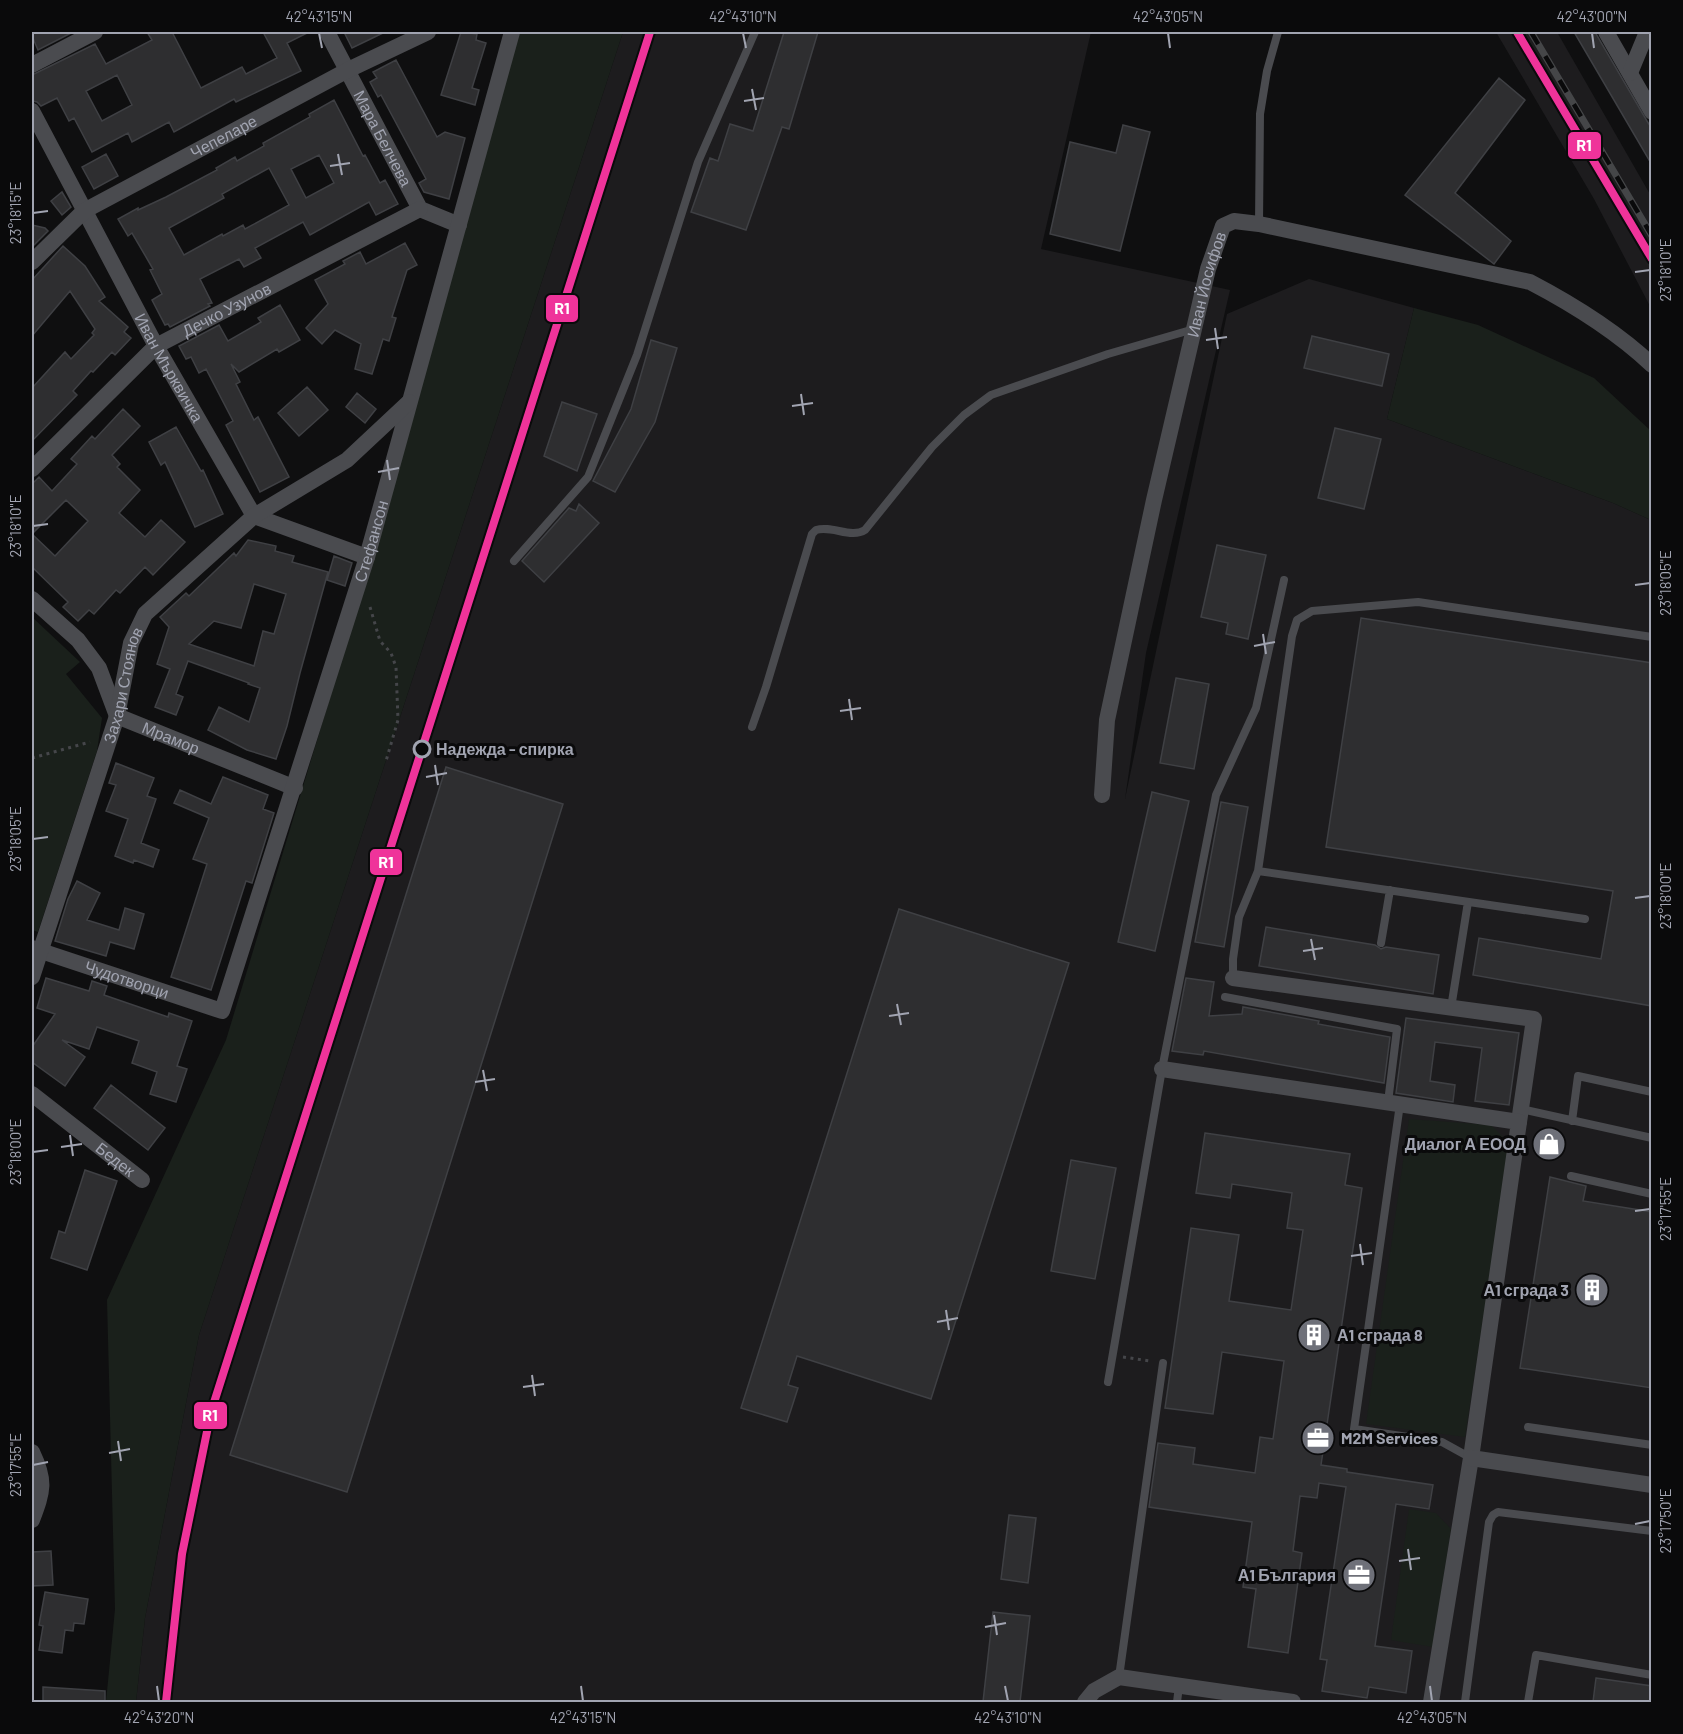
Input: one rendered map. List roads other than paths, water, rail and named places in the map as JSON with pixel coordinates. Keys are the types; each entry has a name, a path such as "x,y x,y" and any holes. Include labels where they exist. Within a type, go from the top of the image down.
{"street":[{"path":"32,65 95,32"},
{"name":"Мара Белчева","path":"327,32 420,209"},
{"name":"Чепеларе","path":"32,262 84,211 348,70 428,32"},
{"name":"Стефансон","path":"222,1011 367,557 512,32"},
{"path":"1606,32 1652,112"},
{"path":"1630,74 1647,32"},
{"name":"Иван Мърквичка","path":"32,111 156,346 254,516"},
{"path":"420,209 459,225"},
{"name":"Дечко Узунов","path":"32,469 156,346 420,209"},
{"name":"Иван Йосифов","path":"1102,795 1107,720 1194,328 1208,269 1223,226 1234,221 1259,224 1530,282 1608,328 1652,365"},
{"name":"Захари Стоянов","path":"32,977 36,949 117,716 131,643 145,614 254,516 347,460 409,402"},
{"path":"254,516 367,557"},
{"path":"32,599 78,640 99,668 117,716"},
{"name":"Мрамор","path":"117,716 295,788"},
{"name":"Чудотворци","path":"36,949 222,1011"},
{"path":"1233,978 1534,1019 1471,1458 1431,1702"},
{"path":"1162,1069 1394,1103 1520,1116"},
{"name":"Бедек","path":"32,1094 142,1180"},
{"path":"32,1452 43,1484 35,1502 32,1520"},
{"path":"1471,1458 1652,1485"},
{"path":"1085,1702 1094,1692 1119,1677 1178,1694 1291,1702"}],"lane":[{"path":"514,561 588,477 637,355 698,162 755,32"},
{"path":"1259,224 1260,114 1267,71 1278,32"},
{"path":"752,727 812,534 816,530 828,529 855,533 865,530 932,447 964,415 991,395 1108,354 1194,328"},
{"path":"1108,1382 1162,1069 1216,795 1256,708 1284,580"},
{"path":"1233,978 1233,959 1239,917 1258,871 1292,636 1297,620 1312,611 1418,602 1652,637"},
{"path":"1258,871 1585,919"},
{"path":"1382,943 1390,890"},
{"path":"1451,1008 1468,902"},
{"path":"1225,997 1397,1029 1394,1103 1354,1429 1442,1442 1471,1458"},
{"path":"1572,1121 1578,1076 1652,1092"},
{"path":"1520,1116 1572,1121 1652,1138"},
{"path":"1571,1176 1652,1194"},
{"path":"1119,1677 1163,1363"},
{"path":"1528,1428 1652,1445"},
{"path":"1465,1702 1489,1521 1493,1515 1498,1512 1652,1531"},
{"path":"1528,1702 1536,1655 1652,1675"}],"railway":[{"path":"1517,32 1652,259"},
{"path":"1531,32 1652,236"}],"place":[{"name":"Надежда - спирка","path":"422,749"},
{"name":"Диалог А ЕООД","path":"1549,1144"},
{"name":"А1 сграда 3","path":"1592,1290"},
{"name":"А1 сграда 8","path":"1314,1335"},
{"name":"M2M Services","path":"1318,1438"},
{"name":"А1 България","path":"1359,1575"}]}
